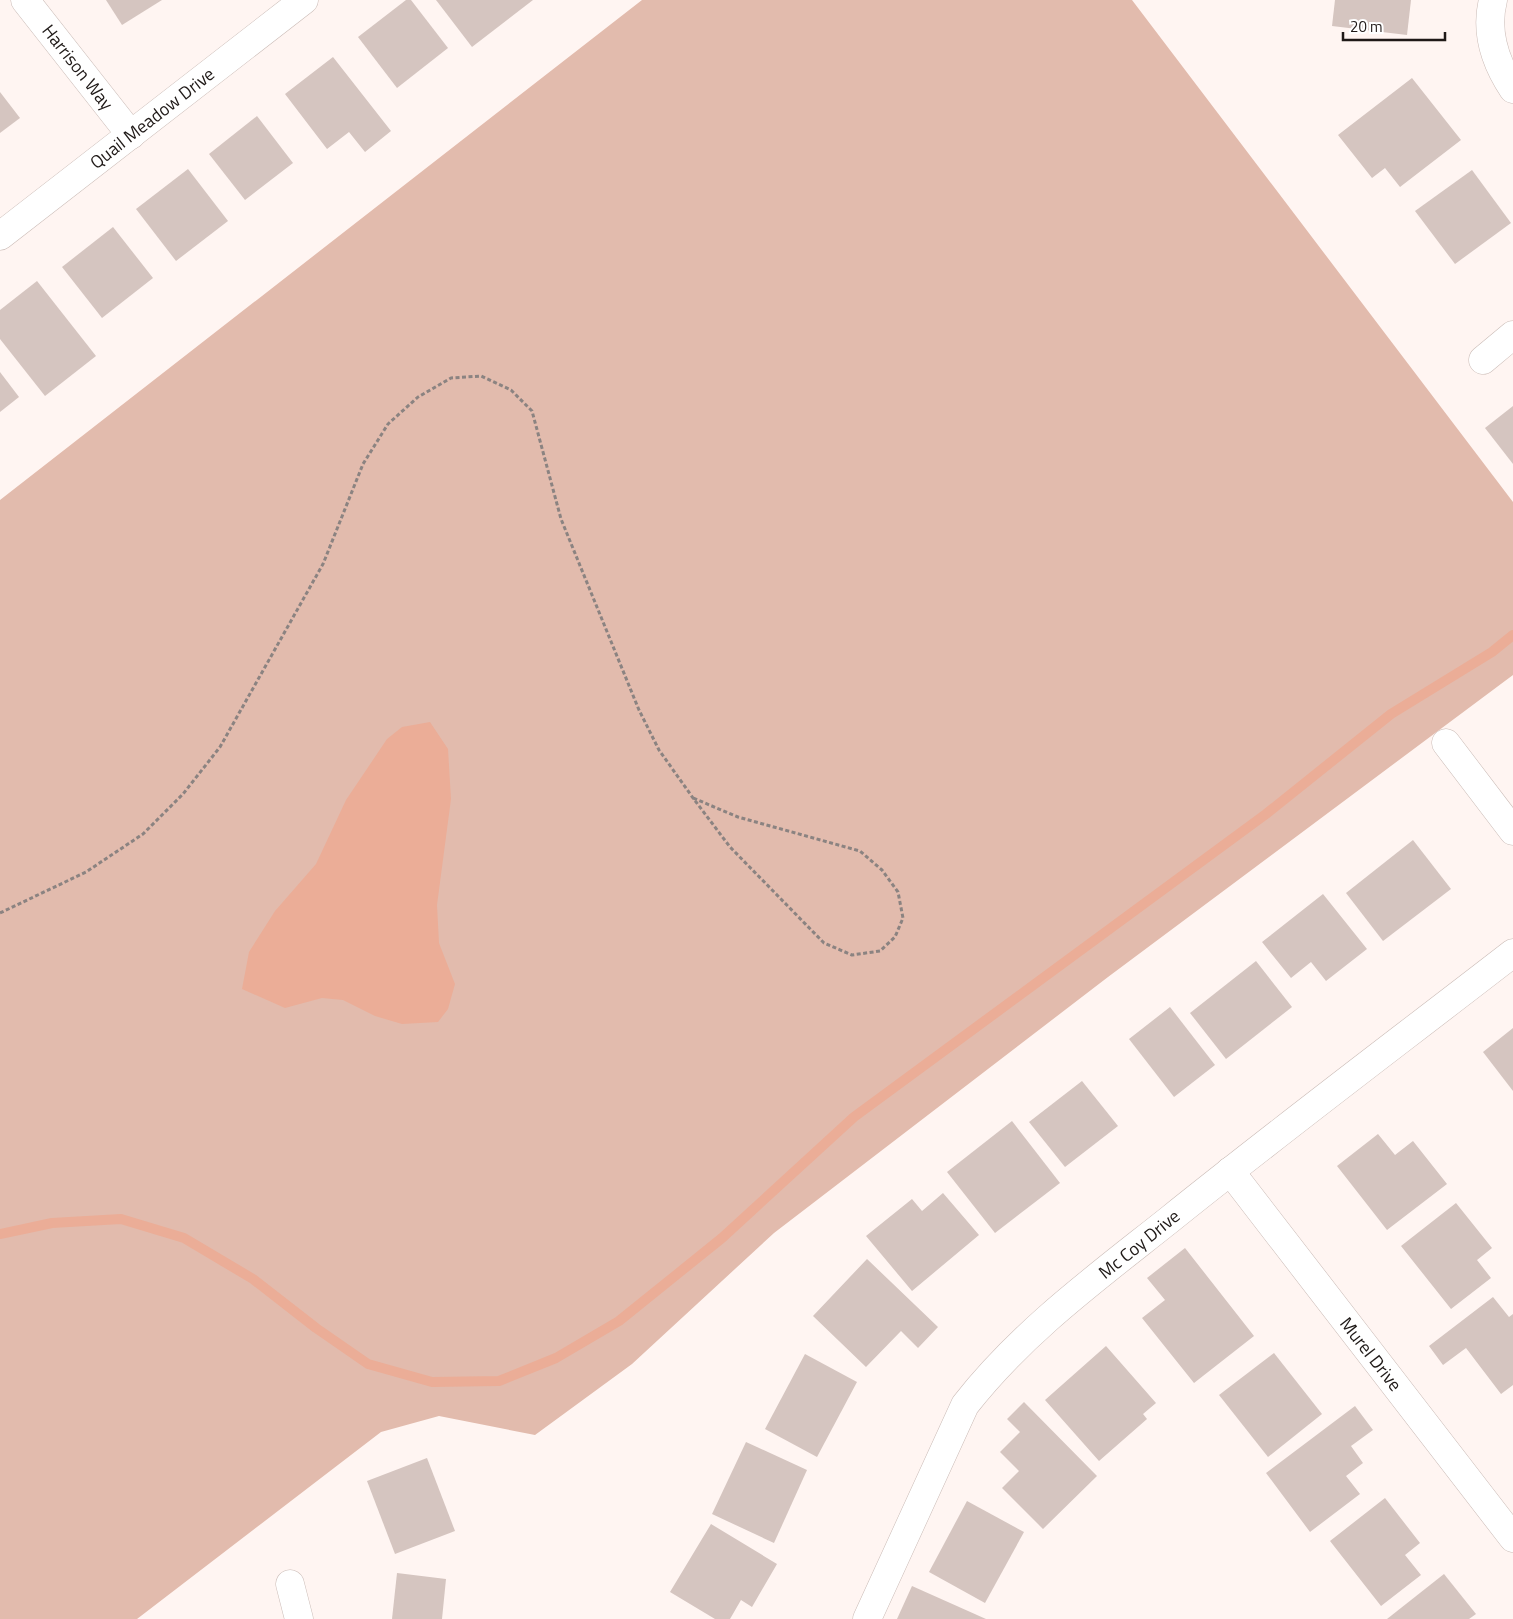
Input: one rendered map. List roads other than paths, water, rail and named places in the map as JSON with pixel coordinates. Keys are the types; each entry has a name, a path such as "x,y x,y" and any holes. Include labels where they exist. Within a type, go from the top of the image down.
{"street":[{"name":"Harrison Way","path":"25,0 131,135"},
{"name":"Quail Meadow Drive","path":"0,236 304,0"},
{"path":"1493,0 1490,36 1501,70 1513,89"},
{"path":"1483,360 1513,335"},
{"path":"1446,743 1513,831"},
{"name":"Mc Coy Drive","path":"867,1619 965,1406 988,1375 1040,1323 1230,1171 1513,953"},
{"name":"Murel Drive","path":"1230,1171 1513,1538"},
{"path":"290,1584 299,1619"}],"waterway":[{"path":"0,1234 52,1223 121,1219 184,1238 253,1279 316,1328 368,1364 432,1382 499,1381 556,1358 619,1321 722,1238 854,1117 1266,814 1391,714 1492,652 1513,635"}]}
